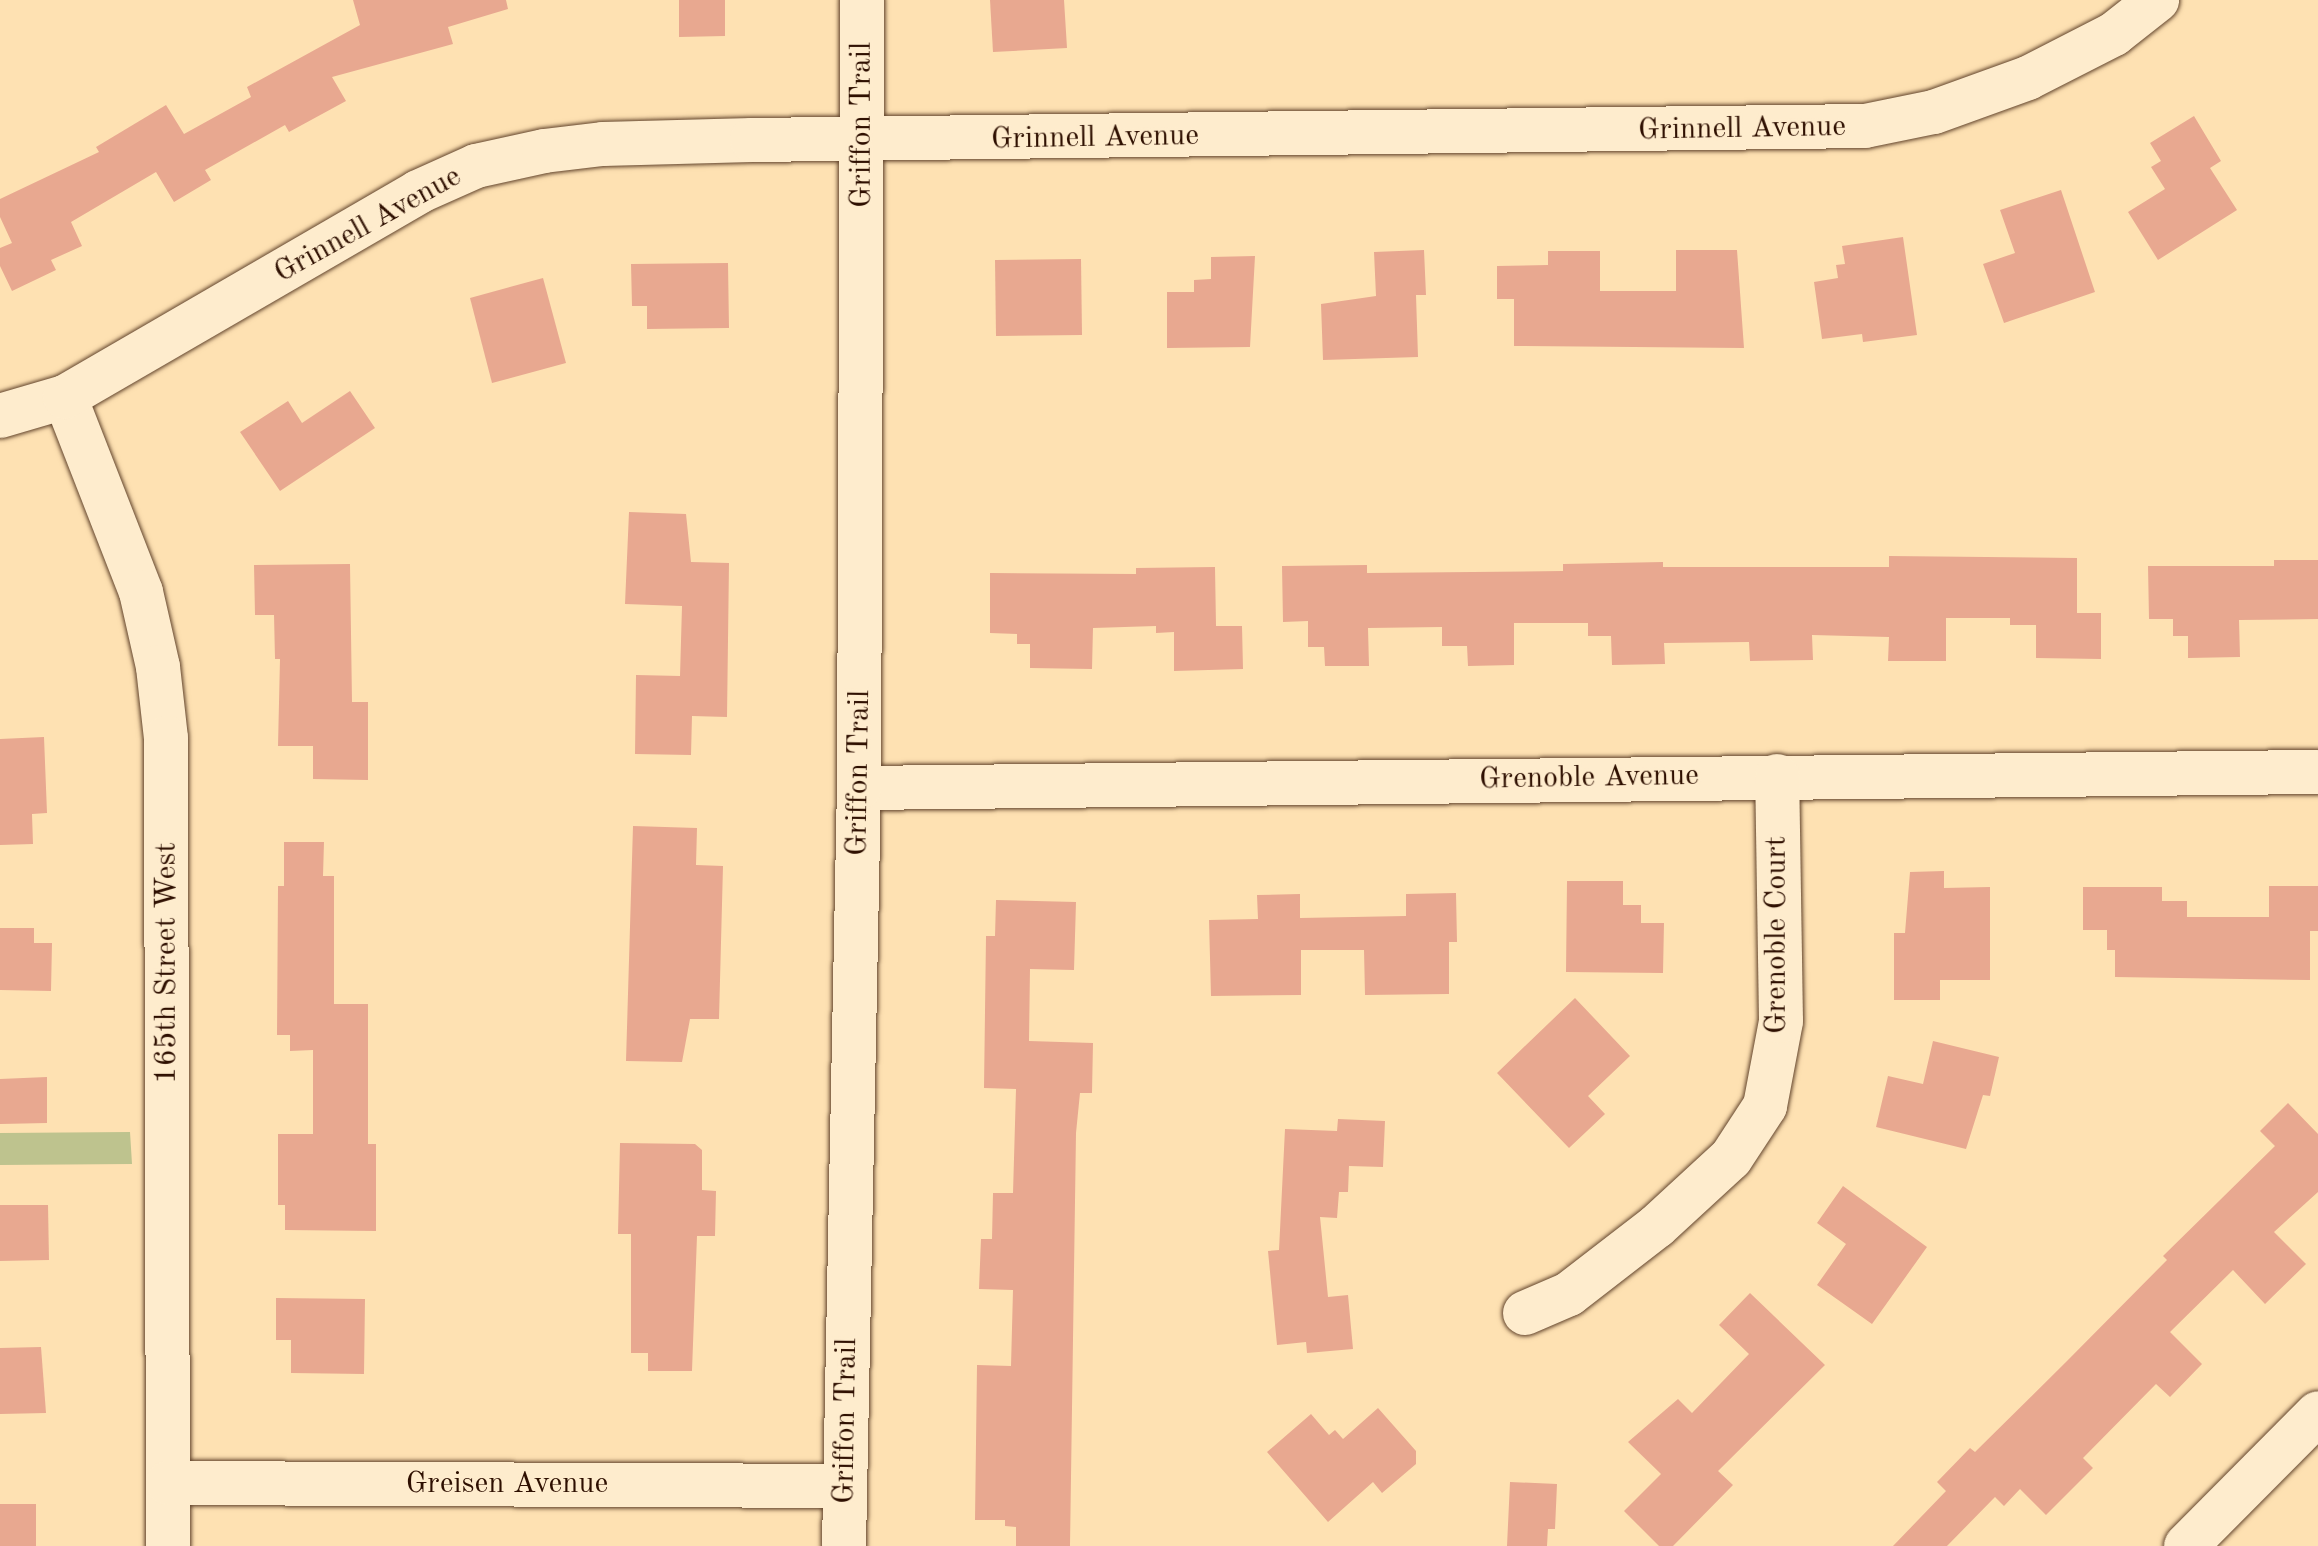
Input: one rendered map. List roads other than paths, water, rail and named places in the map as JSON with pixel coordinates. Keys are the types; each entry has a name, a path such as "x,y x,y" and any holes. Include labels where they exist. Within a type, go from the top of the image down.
{"street":[{"name":"Griffon Trail","path":"844,1546 859,788 862,0"},
{"name":"Grinnell Avenue","path":"0,416 65,397 418,192 476,166 603,144 1865,126 1934,112 2028,78 2114,34 2157,0"},
{"name":"165th Street West","path":"65,397 141,592 158,667 166,738 168,1546"},
{"name":"Grenoble Avenue","path":"859,788 2318,772"},
{"name":"Grenoble Court","path":"1525,1313 1569,1294 1657,1226 1731,1158 1765,1106 1781,1021 1777,776"},
{"path":"2186,1546 2318,1413"},
{"name":"Greisen Avenue","path":"168,1483 845,1486"}]}
